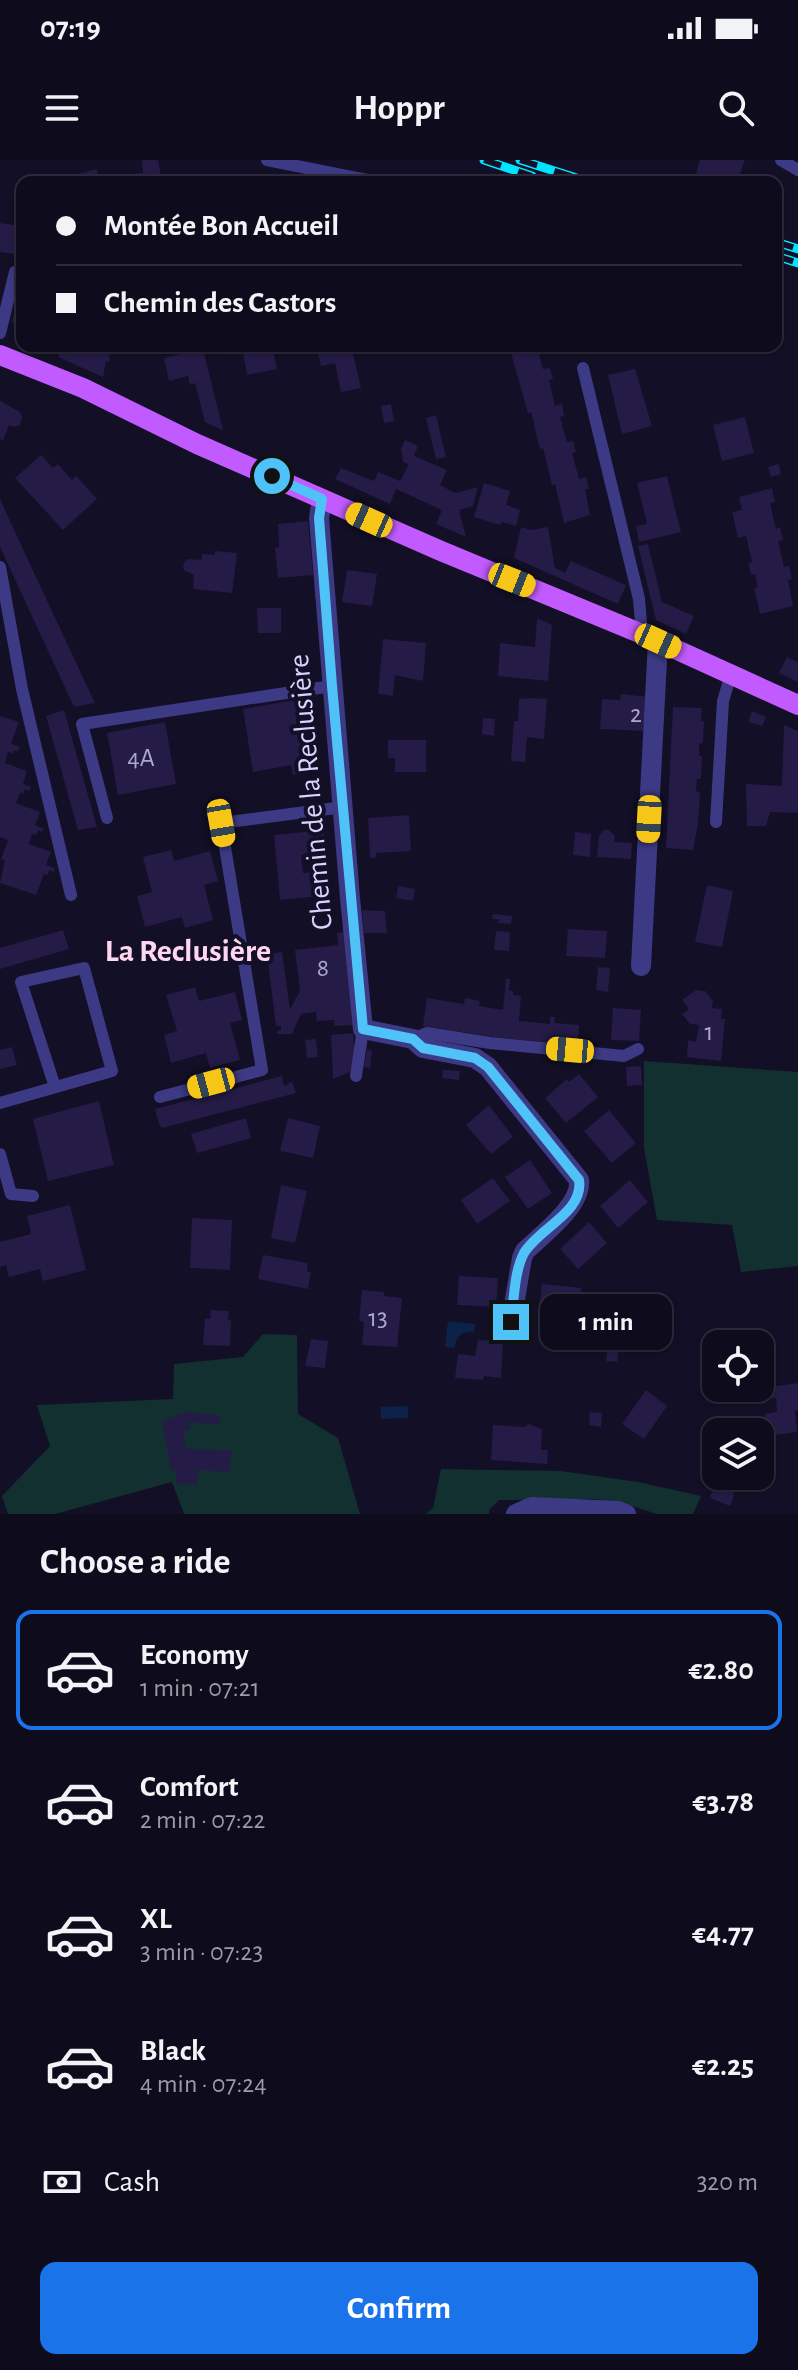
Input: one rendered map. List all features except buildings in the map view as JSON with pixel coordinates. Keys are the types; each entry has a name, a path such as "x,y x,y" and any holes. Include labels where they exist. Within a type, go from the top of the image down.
{"main road":[{"path":"0,355 83,388 197,444 650,637 798,705"}],"street":[{"name":"Chemin de la Reclusière","path":"322,499 319,518 363,1029"},
{"path":"641,966 650,637"},
{"path":"363,1029 413,1039 423,1048 475,1058 488,1067 579,1180 581,1190 575,1201 525,1251 518,1274 511,1322"},
{"path":"516,1514 532,1507 626,1514"}],"lane":[{"path":"267,160 347,176"},
{"path":"781,160 796,170"},
{"path":"0,333 15,272"},
{"path":"583,368 650,637"},
{"path":"0,567 6,626 71,895"},
{"path":"716,822 723,701 731,674"},
{"path":"107,818 82,724 332,686"},
{"path":"160,1097 262,1070 221,823 344,807"},
{"path":"0,1103 112,1071 84,968 21,982 55,1087"},
{"path":"356,1076 363,1029"},
{"path":"413,1039 427,1033 490,1043 624,1056 638,1049"},
{"path":"0,1154 11,1194 33,1196"}],"green space":[{"path":"644,1061 798,1072 798,1266 741,1272 732,1225 657,1220 644,1148"},
{"path":"263,1334 297,1335 298,1414 338,1438 360,1514 184,1514 172,1482 55,1514 8,1514 2,1496 50,1446 37,1405 173,1399 174,1364 243,1357"},
{"path":"441,1469 561,1471 638,1482 701,1496 693,1514 657,1514 626,1504 595,1499 499,1500 489,1514 426,1514 433,1508"}],"water":[{"path":"448,1321 475,1324 474,1332 460,1335 454,1348 445,1347"},
{"path":"408,1406 408,1418 381,1419 381,1407"}],"railway":[{"path":"484,160 532,176"},
{"path":"520,160 570,176"},
{"path":"782,244 798,249"},
{"path":"782,258 798,263"}],"district":[{"name":"La Reclusière","path":"188,951"}],"route":[{"path":"272,476 322,499 319,518 363,1029 413,1039 423,1048 475,1058 488,1067 579,1180 581,1190 575,1201 525,1251 518,1274 511,1322"}]}
